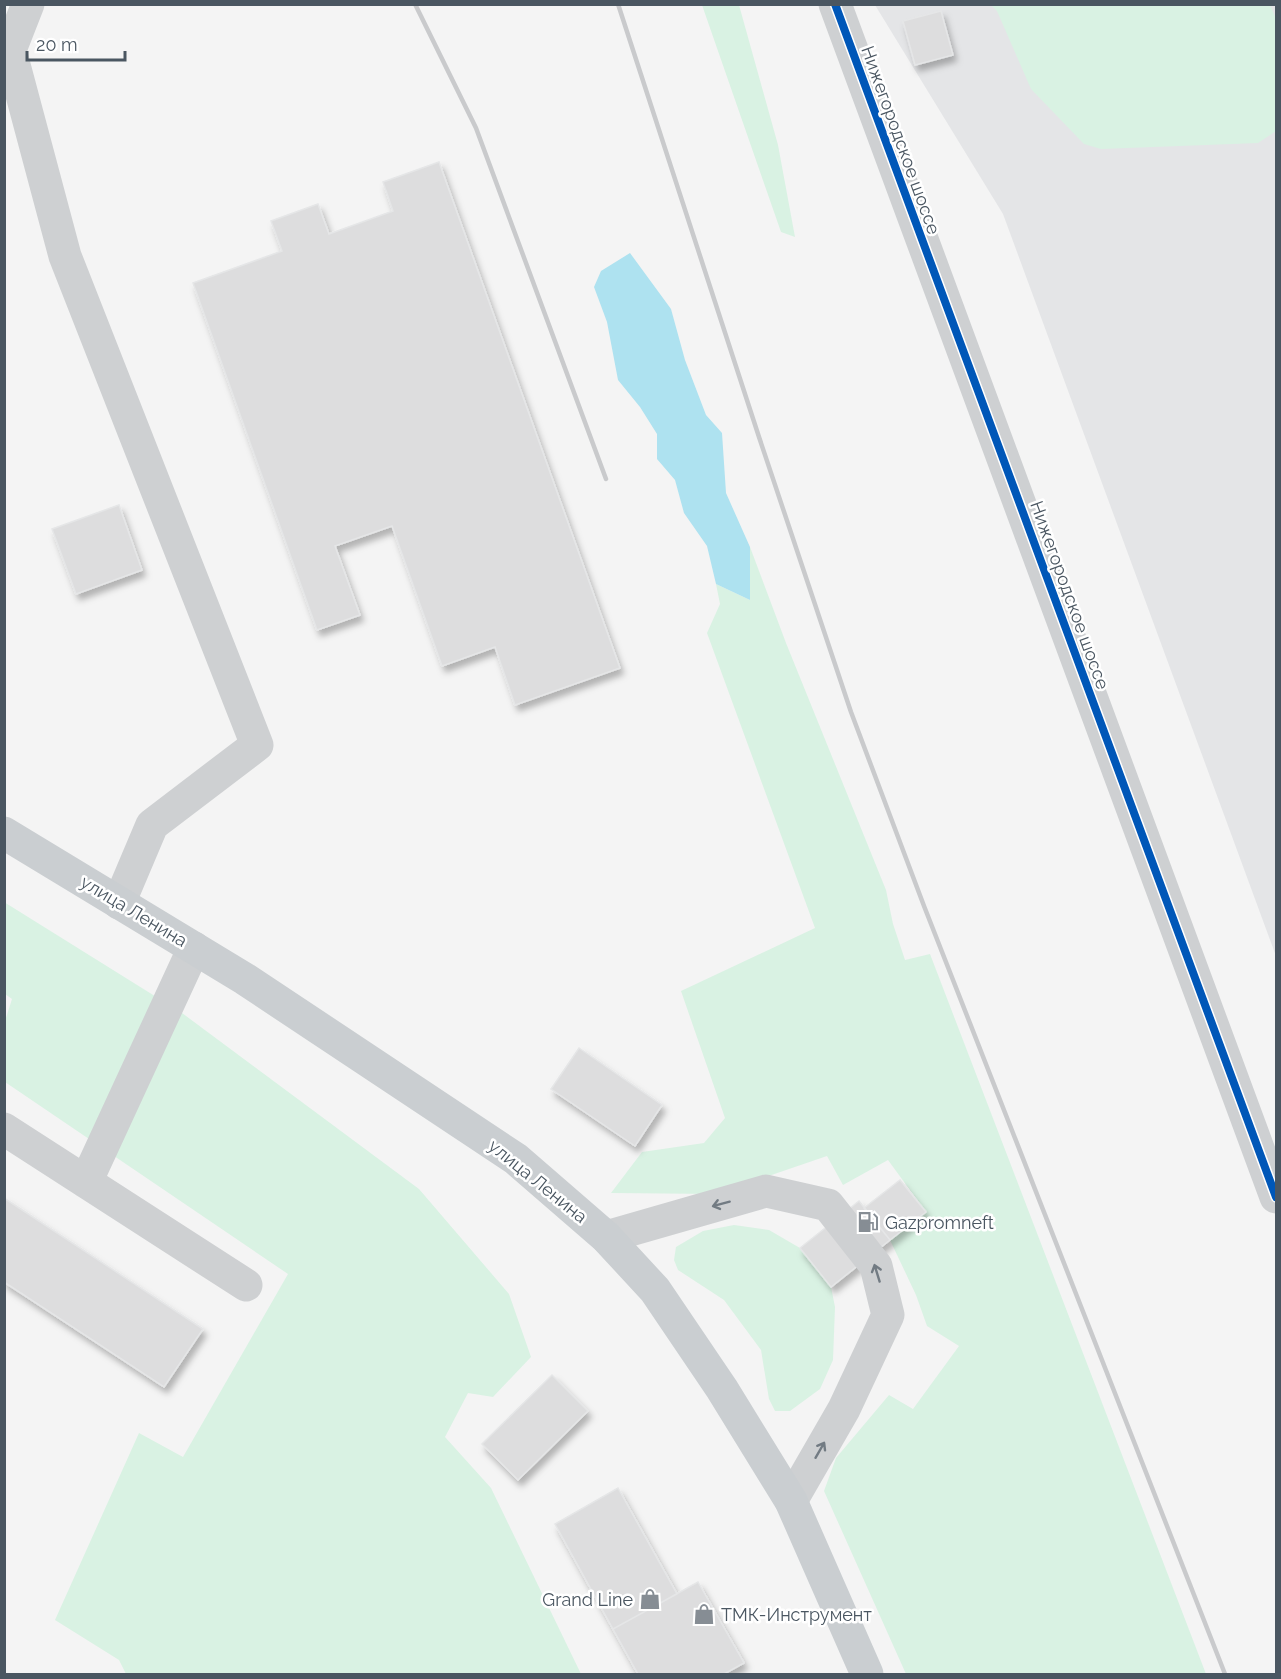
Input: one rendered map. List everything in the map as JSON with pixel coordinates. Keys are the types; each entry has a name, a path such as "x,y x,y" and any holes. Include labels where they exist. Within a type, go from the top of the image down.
{"main road":[{"name":"улица Ленина","path":"4,832 245,979 516,1159 606,1237 655,1290 722,1389 790,1501 867,1674"}],"street":[{"path":"28,4 7,48 65,256 256,745 152,825 120,903"},
{"name":"Нижегородское шоссе","path":"835,4 1276,1197"},
{"path":"86,1182 194,948"},
{"path":"4,1129 246,1286"},
{"path":"606,1237 766,1191 828,1204 876,1266 888,1315 844,1409 790,1501"}],"shaded area":[{"path":"875,5 1276,5 1276,956 1003,214"}],"green space":[{"path":"702,5 739,5 778,145 795,237 781,232"},
{"path":"991,5 1270,5 1276,19 1276,131 1258,143 1101,149 1084,144 1031,89 997,11"},
{"path":"750,547 786,643 886,890 893,924 905,960 930,954 1206,1674 906,1674 824,1491 836,1458 889,1395 913,1409 959,1346 927,1326 916,1295 890,1240 926,1212 888,1160 843,1185 827,1156 716,1194 611,1193 642,1152 704,1143 725,1118 681,991 815,928 707,633 720,604 716,584 750,600"},
{"path":"4,902 182,1013 419,1189 509,1294 531,1357 493,1397 468,1393 445,1437 491,1488 581,1674 126,1674 119,1660 55,1620 139,1433 183,1457 288,1274 5,1082 5,1021 12,999 5,994"},
{"path":"734,1225 769,1230 800,1248 831,1287 835,1307 833,1360 820,1389 790,1411 775,1411 769,1399 761,1350 724,1300 678,1270 674,1260 676,1247 703,1231"}],"water":[{"path":"630,253 671,309 685,360 706,415 722,433 726,493 750,547 750,600 716,584 707,546 684,513 675,480 657,459 657,434 640,407 618,380 607,322 594,287 601,271"}],"building":[{"path":"941,11 953,55 915,65 903,21"},
{"path":"439,162 620,668 515,705 495,647 442,666 392,526 335,546 360,615 317,630 193,283 282,251 271,221 318,204 329,234 393,211 383,182"},
{"path":"119,505 142,570 76,594 52,529"},
{"path":"579,1048 662,1105 635,1146 551,1089"},
{"path":"900,1180 926,1212 890,1240 864,1208"},
{"path":"4,1198 203,1329 164,1387 4,1282"},
{"path":"859,1201 890,1240 831,1287 800,1248"},
{"path":"552,1375 588,1411 518,1480 482,1444"},
{"path":"618,1488 677,1594 613,1629 555,1524"},
{"path":"698,1582 744,1663 724,1674 638,1674 613,1629"}],"railway":[{"path":"415,4 476,128 606,479"},
{"path":"618,4 851,712 924,906 1225,1674"}],"cycle path":[{"path":"835,4 1276,1197"}],"place":[{"name":"Gazpromneft","path":"868,1222"},
{"name":"Grand Line","path":"650,1599"},
{"name":"ТМК-Инструмент","path":"704,1614"}]}
